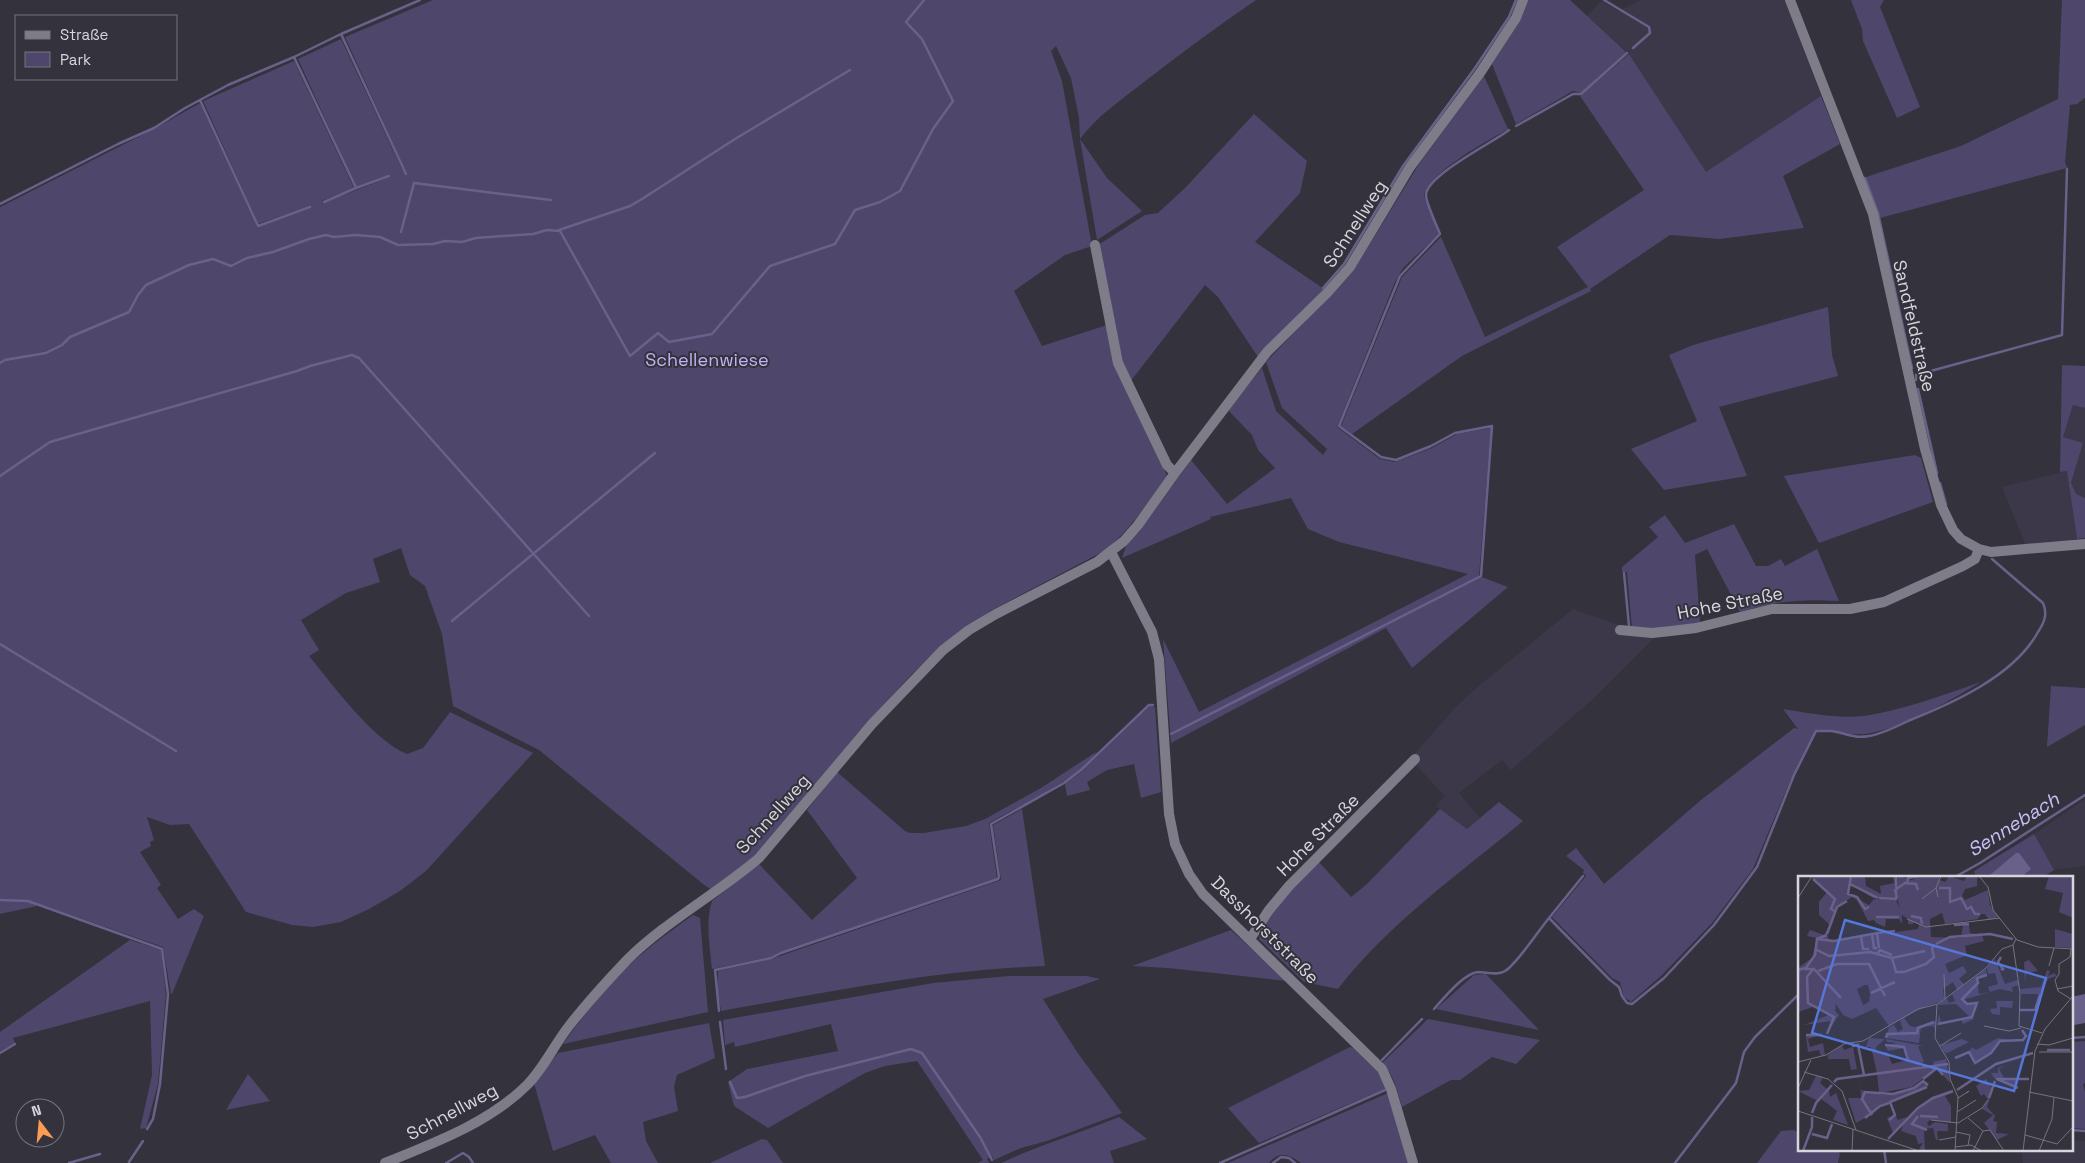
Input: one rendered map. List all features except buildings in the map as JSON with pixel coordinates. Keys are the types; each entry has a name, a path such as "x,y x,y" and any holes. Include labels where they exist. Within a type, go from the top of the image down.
{"street":[{"name":"Schnellweg","path":"385,1163 440,1140 488,1115 510,1100 528,1084 569,1027 627,960 643,945 739,876 759,858 872,724 943,650 969,630 996,614 1097,562 1112,552 1138,525 1267,352 1327,293 1350,267 1410,167 1480,72 1516,18 1523,0"},
{"name":"Sandfeldstraße","path":"1790,0 1873,214 1925,449 1941,505 1953,530 1969,545 1978,549"},
{"path":"1095,246 1118,362 1168,465 1175,473"},
{"path":"1978,549 1991,552 2085,544"},
{"name":"Hohe Straße","path":"1620,630 1652,633 1696,628 1772,609 1850,609 1872,605 1963,566 1975,559 1978,549"},
{"name":"Dasshorststraße","path":"1112,552 1152,632 1159,659 1169,814 1175,844 1189,874 1203,894 1382,1069 1392,1089 1413,1163"},
{"name":"Hohe Straße","path":"1250,939 1268,910 1289,886 1415,760"}],"shaded area":[{"path":"1641,0 1785,0 1821,96 1706,173 1629,54 1587,16 1601,1 1618,11"},
{"path":"2073,404 2085,408 2085,498 2076,494 2071,483 2083,444 2063,437"},
{"path":"2067,471 2077,539 2026,546 2002,487"},
{"path":"1573,609 1619,625 1616,633 1655,637 1592,700 1511,770 1502,760 1459,793 1480,818 1467,829 1436,806 1445,796 1410,759 1456,707 1474,690"},
{"path":"2085,799 2085,866 2054,870 2034,834"},
{"path":"2016,853 2019,853 2031,869 2022,876 1990,875"},
{"path":"2085,994 2085,1023 2074,1025 2072,1022 2072,997"},
{"path":"2072,1140 2085,1141 2085,1163 2023,1163 2021,1150 2072,1150"}],"green space":[{"name":"Schellenwiese","path":"433,0 1256,0 1199,40 1118,102 1094,123 1080,139 1079,118 1071,78 1056,46 1051,51 1062,81 1092,246 1065,255 1014,291 1042,346 1107,325 1167,476 1146,506 1104,551 992,610 942,645 912,674 856,735 770,839 753,857 712,890 539,750 453,706 442,634 425,586 410,575 401,548 373,559 380,582 346,593 301,620 319,650 309,656 329,681 368,725 394,747 407,754 423,748 450,712 533,753 426,871 400,891 369,909 341,922 313,927 292,925 246,912 189,824 170,825 147,817 154,840 150,842 151,846 140,852 161,885 157,888 178,919 194,909 204,916 171,994 163,947 31,901 37,906 0,914 0,207 154,129 200,103 257,227 311,208 310,206 258,224 203,101 294,61 354,188 322,201 323,203 390,177 389,175 356,187 298,59 341,39 403,171 405,170 345,37"},
{"path":"1528,0 1570,0 1626,52 1581,93 1573,91 1516,124 1492,64 1520,21"},
{"path":"1851,0 1884,0 1880,7 1920,107 1897,118 1863,41 1862,29"},
{"path":"2062,0 2085,0 2085,98 2077,104 2070,105 2065,162 2067,168 1880,218 1866,177 1961,146 2058,99"},
{"path":"1629,54 1706,172 1821,96 1840,144 1783,176 1804,228 1720,239 1670,235 1590,289 1591,291 1462,356 1352,434 1341,426 1402,277 1441,237 1485,337 1588,287 1557,247 1644,190 1580,96"},
{"path":"1484,76 1508,129 1460,158 1428,187 1424,196 1439,234 1403,268 1395,282 1337,427 1380,459 1395,462 1432,448 1457,434 1491,428 1479,576 1508,587 1412,668 1386,628 1171,743 1163,639 1199,712 1468,574 1339,542 1308,529 1291,498 1210,517 1211,519 1122,558 1126,546 1142,528 1191,460 1227,504 1275,468 1258,450 1252,435 1228,410 1262,368 1276,411 1323,455 1327,449 1282,408 1266,362 1354,270 1419,164"},
{"path":"1254,114 1307,161 1300,193 1255,242 1324,289 1258,357 1218,297 1205,285 1130,382 1122,362 1098,245 1145,215 1158,213 1185,188"},
{"path":"1080,139 1107,178 1142,211 1097,240"},
{"path":"1828,307 1832,355 1838,376 1719,407 1747,476 1664,490 1631,449 1697,421 1669,355 1693,345"},
{"path":"2062,365 2085,366 2085,408 2073,405 2063,437 2083,443 2071,483 2076,494 2085,498 2085,538 2077,539 2067,471 2060,472"},
{"path":"1915,455 1921,458 1933,502 1819,543 1784,476"},
{"path":"1665,515 1685,543 1734,524 1756,566 1768,566 1781,559 1785,566 1817,549 1839,601 1812,600 1789,602 1766,605 1740,612 1707,549 1695,555 1700,623 1650,629 1632,628 1627,572 1622,572 1622,567 1658,537 1649,527"},
{"path":"1981,682 1925,713 1879,731 1859,734 1816,730 1790,781 1753,869 1712,923 1662,975 1631,1002 1624,997 1620,982 1612,978 1552,917 1586,876 1583,873 1584,870 1566,856 1576,848 1604,884 1701,800 1794,728 1798,729 1783,709 1833,716 1853,717 1878,714 1938,697"},
{"path":"2051,686 2085,688 2085,725 2047,747"},
{"path":"1150,706 1155,707 1161,792 1141,798 1134,764 1107,770 1087,782 1090,790 1067,796 1065,784 1081,772"},
{"path":"1096,752 1090,761 1065,780 989,823 997,878 770,957 712,969 708,926 712,901 759,864 812,920 857,878 807,810 837,772 905,831 924,833 966,826 985,819 1041,788"},
{"path":"1499,802 1523,821 1402,921 1379,942 1338,989 1304,982 1259,939 1262,928 1275,907 1318,861 1351,897 1367,884 1440,809 1467,829"},
{"path":"1022,809 1045,966 1004,968 923,977 842,989 721,1011 717,988 718,971 771,959 1001,880 993,825"},
{"path":"2034,834 2054,870 2045,876 1976,876 1974,871"},
{"path":"693,915 700,918 708,1012 563,1044 582,1018 625,969 654,944"},
{"path":"1231,930 1287,981 1132,966"},
{"path":"130,940 161,950 166,994 158,1084 146,1128 140,1129 152,1075 150,1001 13,1038 15,1043 0,1051 0,1032"},
{"path":"1486,974 1539,1030 1436,1009 1474,975"},
{"path":"1009,976 1087,976 1100,979 1043,999 1077,1052 1122,1113 1047,1141 1021,1148 994,1160 992,1156 987,1159 989,1163 978,1163 983,1160 917,1061 885,1066 865,1073 768,1128 734,1106 728,1082 747,1069 838,1051 831,1024 735,1047 734,1042 725,1045 723,1020 933,983"},
{"path":"1428,1019 1540,1040 1516,1064 1492,1057 1460,1080 1451,1080 1402,1107 1392,1078 1382,1063"},
{"path":"709,1023 715,1058 677,1075 674,1087 678,1111 643,1122 646,1141 658,1163 611,1163 595,1135 553,1151 534,1083 558,1053"},
{"path":"2085,1041 2085,1083 2083,1084 2085,1092 2085,1129 2072,1128 2072,1042"},
{"path":"1350,1047 1377,1071 1386,1088 1259,1143 1228,1108"},
{"path":"248,1074 270,1101 226,1110"},
{"path":"1388,1093 1409,1163 1301,1163 1289,1156 1281,1155 1269,1163 1228,1163"},
{"path":"1119,1117 1147,1139 1110,1151 1114,1163 1001,1163 1030,1150"},
{"path":"1794,1130 1798,1132 1798,1150 1838,1150 1840,1154 1838,1163 1757,1163 1781,1131"},
{"path":"762,1139 767,1140 783,1163 710,1163"}],"waterway":[{"path":"341,34 420,0"},
{"path":"0,363 5,360 46,353 62,345 70,337 129,312 146,285 189,265 213,259 231,266 247,258 273,252 326,235 334,237 356,235 380,237 398,245 433,244 445,241 462,242 476,238 533,234 547,230 560,231 630,356 658,333 669,342 712,334 770,266 835,244 855,210 880,202 900,191 933,129 953,101 922,39 906,22 924,0"},
{"path":"1323,288 1344,264 1403,166 1475,68 1509,17 1516,0"},
{"path":"1604,0 1649,27 1650,33 1633,48"},
{"path":"294,57 341,34 406,174"},
{"path":"1516,126 1573,94 1581,94 1627,53"},
{"path":"0,204 118,144 154,128 185,108 228,85 294,57 356,188 389,176"},
{"path":"559,230 630,206 735,139 850,70"},
{"path":"200,100 258,226 310,207"},
{"path":"1171,734 1481,576 1492,426 1455,433 1431,446 1396,460 1381,457 1339,426 1400,276 1440,234 1426,197 1430,186 1449,168 1509,130"},
{"path":"1916,380 1916,375 2062,335 2067,169"},
{"path":"1865,178 1878,213 1912,368"},
{"path":"401,232 414,183 551,200"},
{"path":"324,202 356,188"},
{"path":"0,476 50,442 352,355 359,358 589,616"},
{"path":"1918,389 1937,473"},
{"path":"452,621 655,453"},
{"path":"1940,483 1946,504"},
{"path":"1434,1009 1455,987 1472,973 1499,973 1505,971 1521,955 1549,918 1619,987 1627,1003 1632,1004 1664,978 1714,925 1757,867 1794,775 1816,731 1832,731 1864,737 1889,730 1963,697 1998,675 2027,648 2044,622 2045,611 2043,603 1992,559"},
{"path":"1624,573 1629,626"},
{"path":"0,644 176,751"},
{"path":"719,1011 715,970 771,958 998,879 991,824 1064,783 1081,770 1149,705 1153,705"},
{"name":"Sennebach","path":"1957,876 2085,795"},
{"path":"1549,918 1583,876"},
{"path":"0,900 28,901 162,949 168,994 160,1084 153,1119 147,1129"},
{"name":"Sennebach","path":"1675,1163 1736,1083 1744,1052 1755,1037 1798,995"},
{"path":"1382,1060 1422,1019"},
{"path":"720,1022 726,1069"},
{"path":"2072,1038 2085,1037"},
{"path":"0,1053 15,1044"},
{"path":"730,1082 737,1098 745,1097 805,1076 911,1049 922,1053 980,1137 992,1160"},
{"path":"1220,1163 1385,1090"},
{"path":"2072,1130 2085,1131"},
{"path":"129,1162 143,1141"},
{"path":"1884,1150 1886,1163"},
{"path":"446,1163 463,1153 473,1163"},
{"path":"69,1163 100,1154"},
{"path":"1273,1163 1281,1157 1289,1158 1295,1163"}]}
